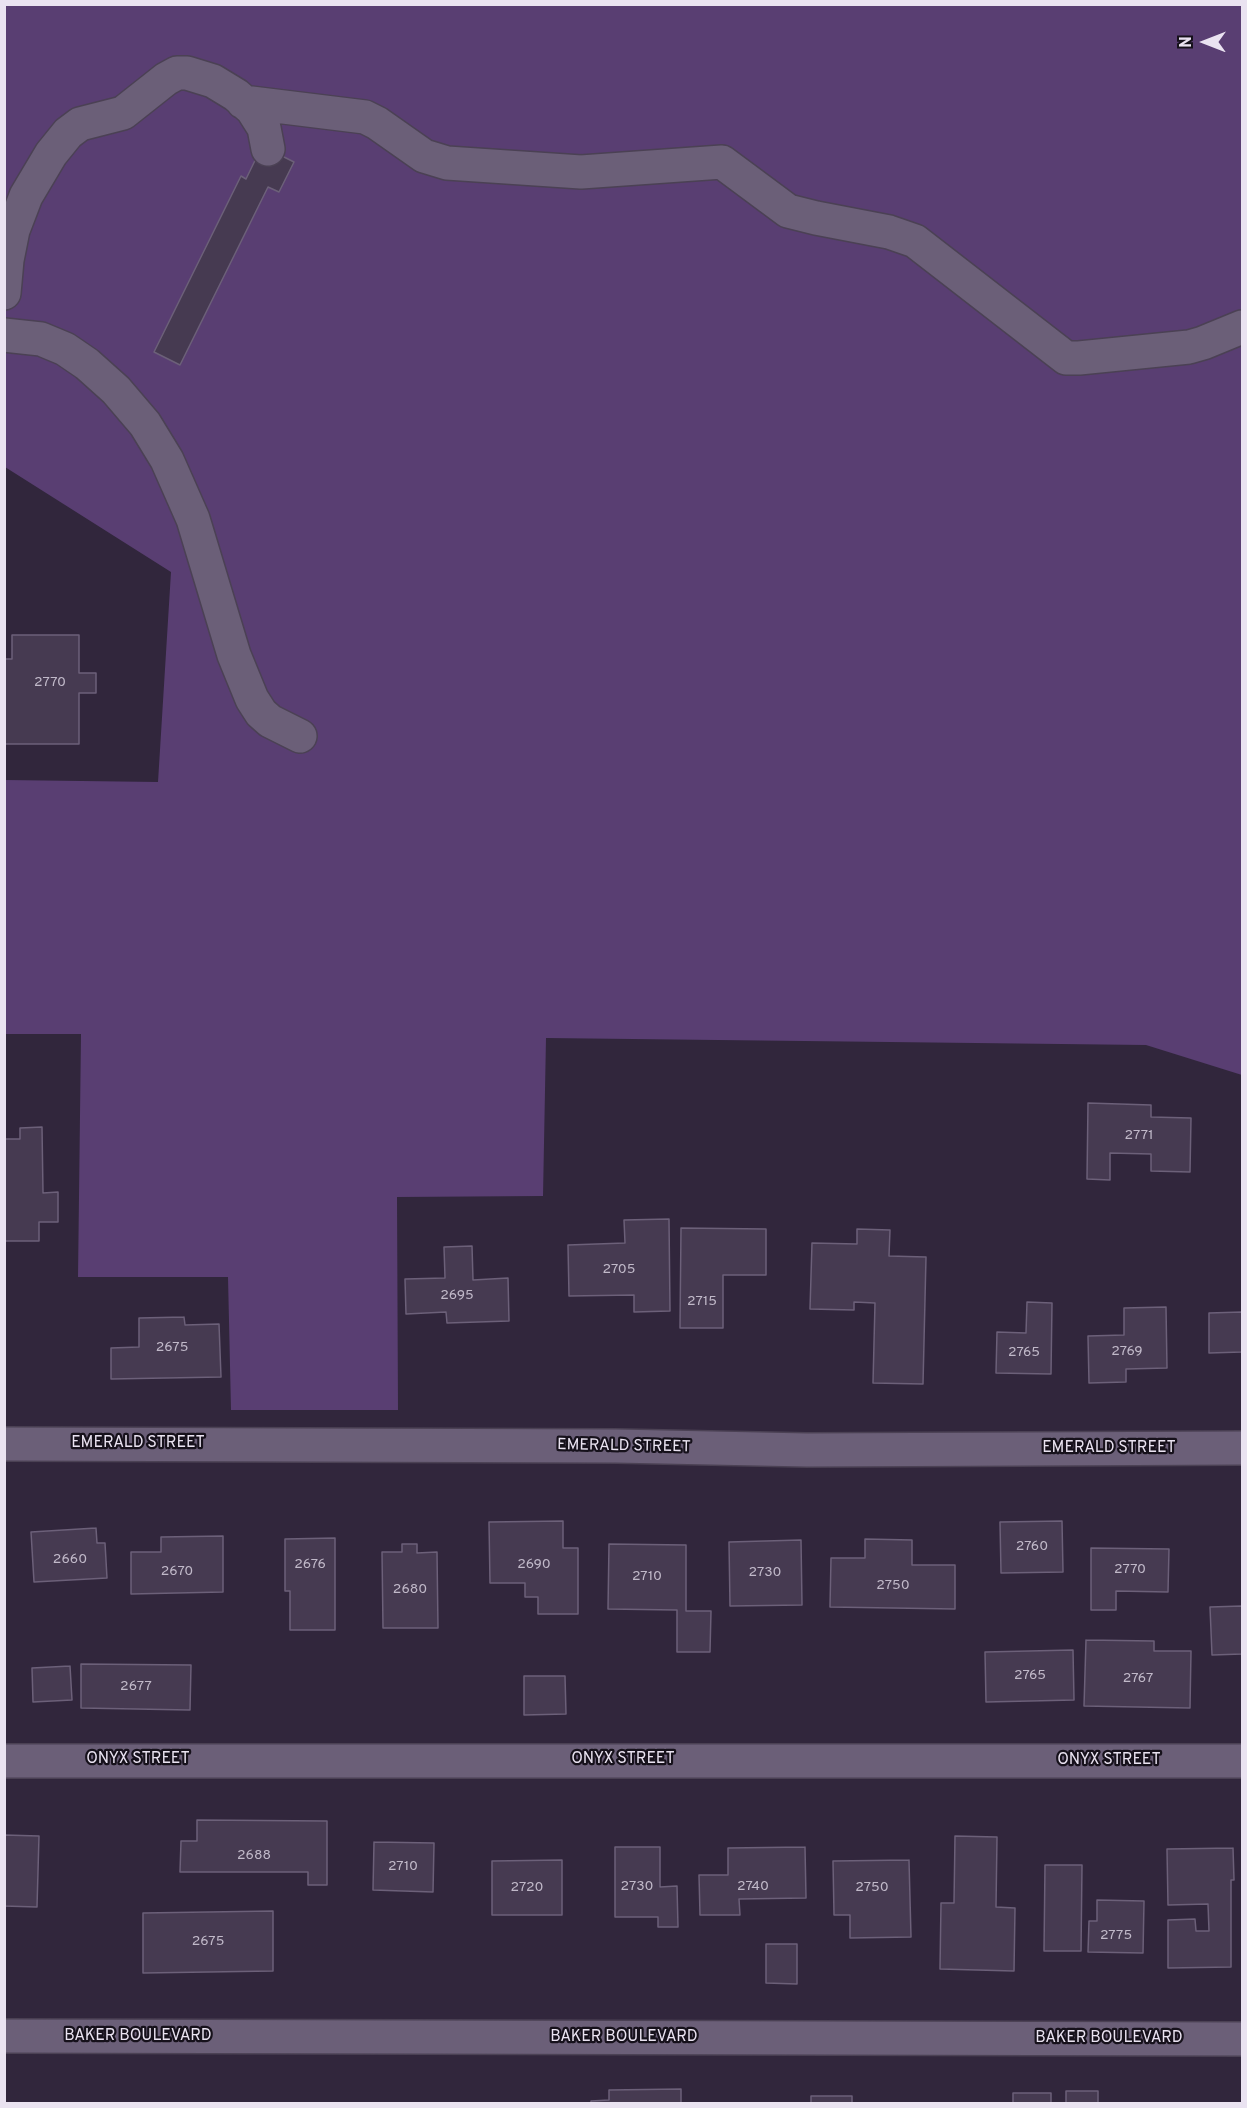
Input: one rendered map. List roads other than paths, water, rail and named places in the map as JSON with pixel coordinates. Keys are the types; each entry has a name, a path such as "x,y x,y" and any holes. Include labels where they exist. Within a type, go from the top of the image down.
{"street":[{"path":"4,293 13,230 26,196 51,154 68,133 83,123 123,112 166,79 177,74 198,75 213,81 252,109 264,128 268,149"},
{"path":"243,102 365,117 424,156 447,163 581,172 722,162 788,211 816,219 889,232 915,241 1066,358 1189,347 1242,327"},
{"path":"4,335 41,339 65,349 87,364 116,390 144,424 167,460 193,519 234,655 252,699 261,713 270,721 300,736"},
{"name":"EMERALD STREET","path":"4,1444 616,1446 807,1450 1242,1448"},
{"name":"ONYX STREET","path":"4,1761 1242,1761"},
{"name":"BAKER BOULEVARD","path":"4,2037 1242,2039"}]}
